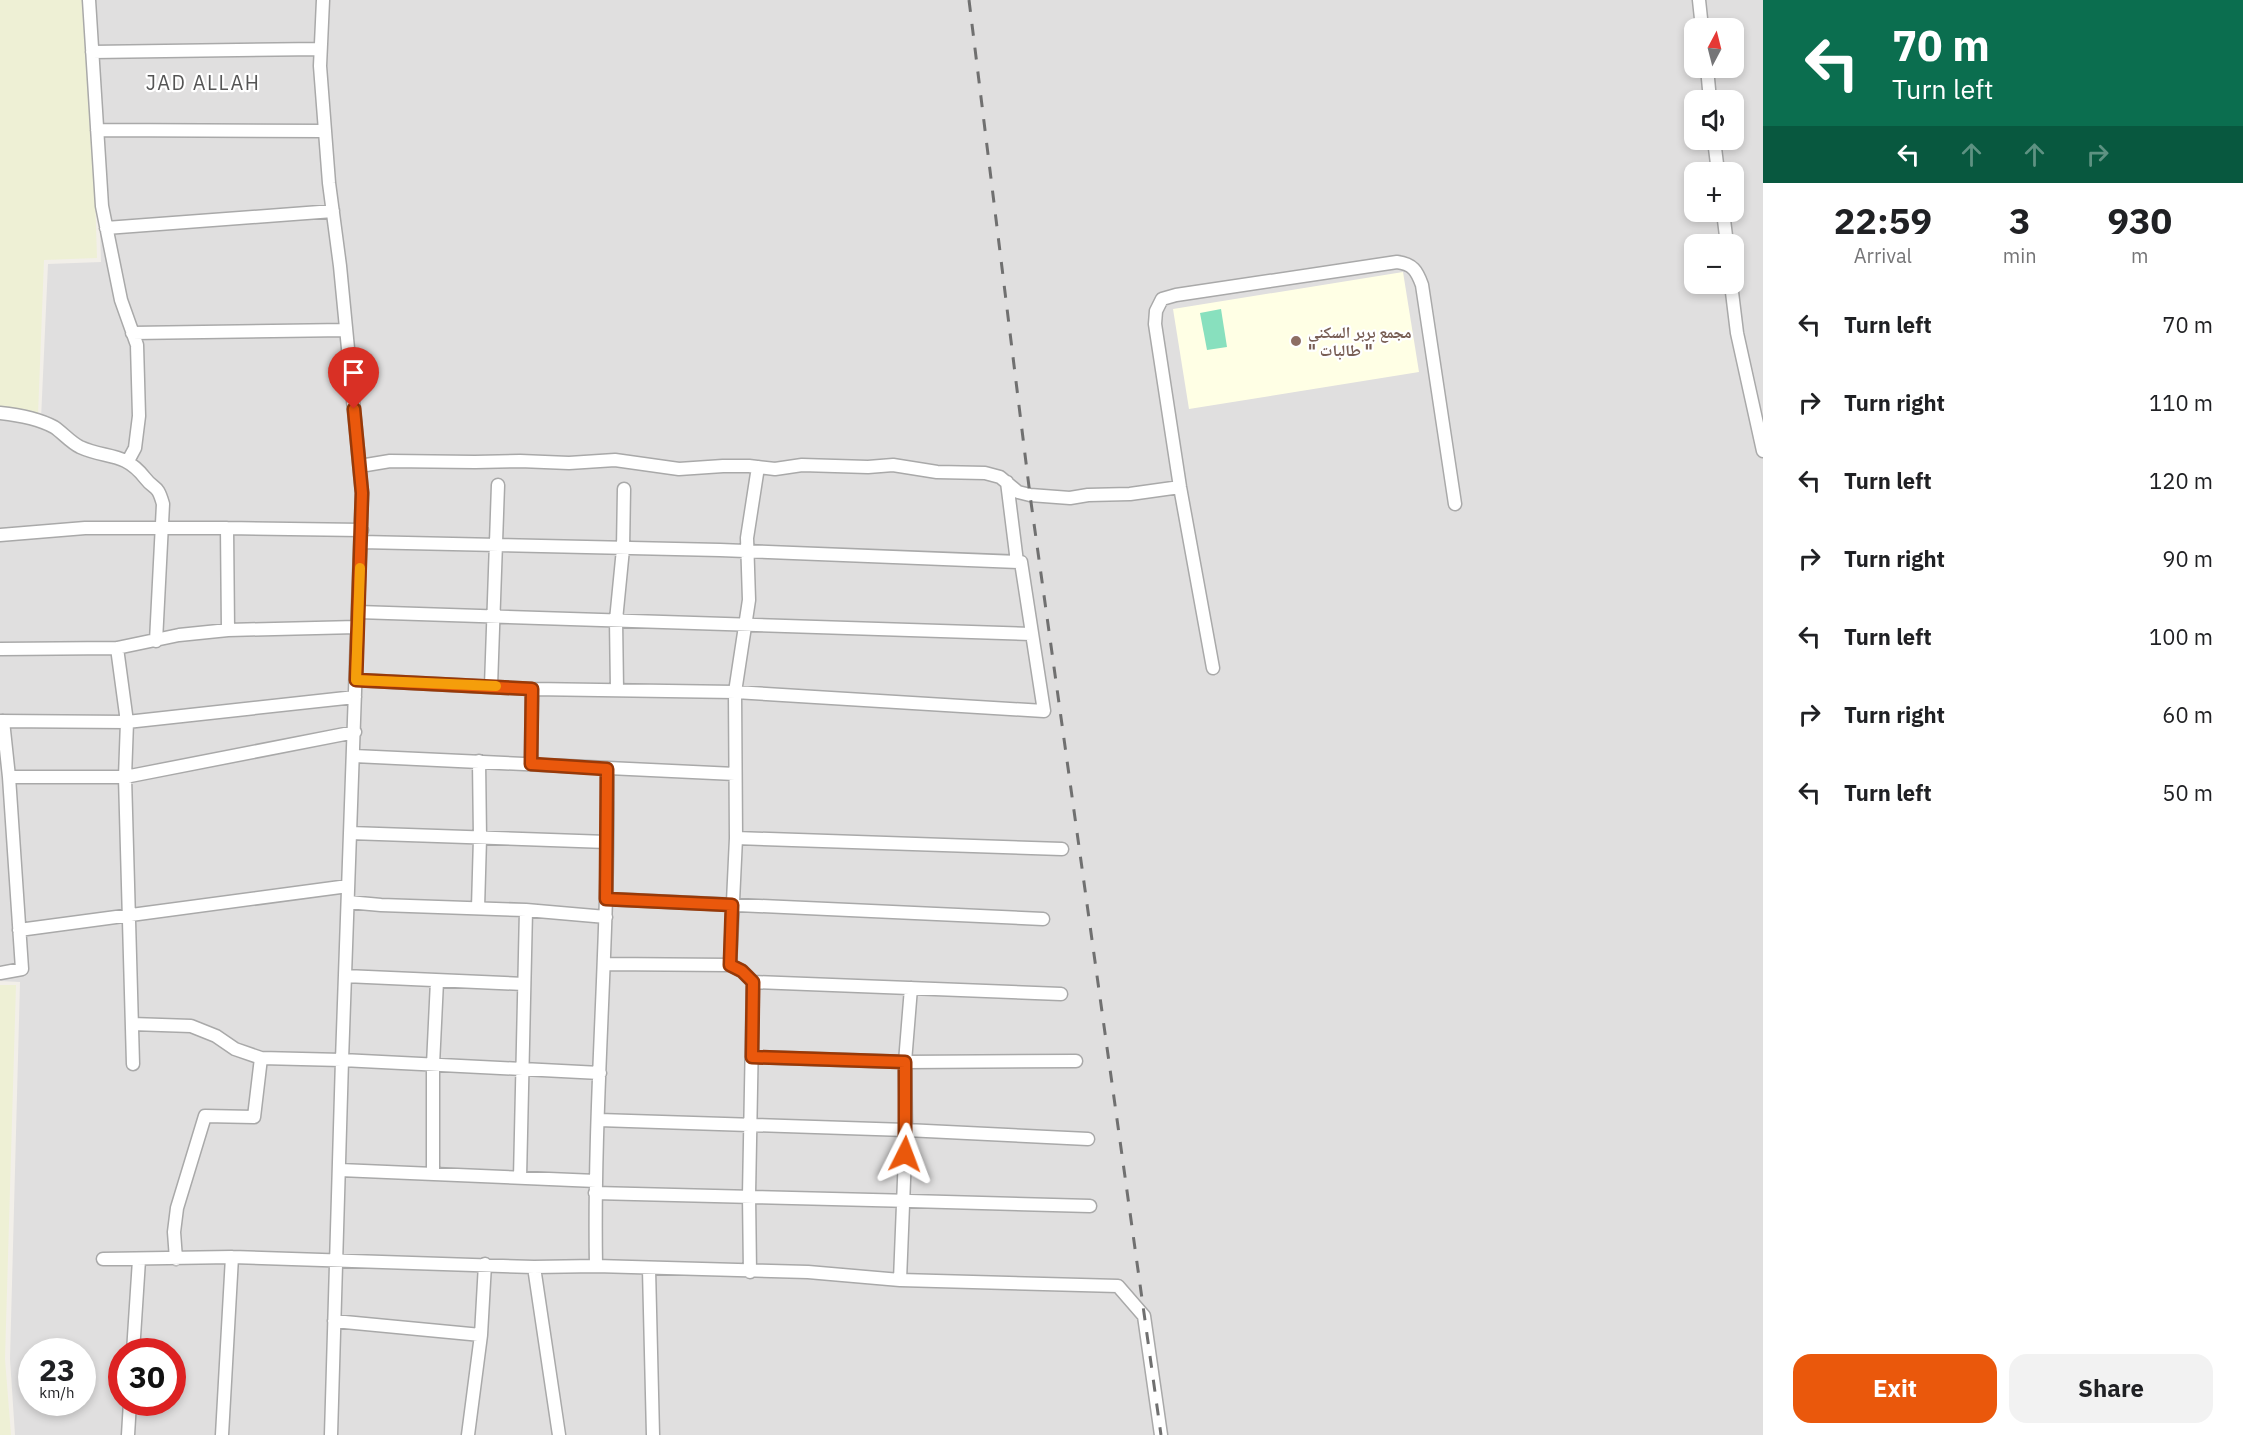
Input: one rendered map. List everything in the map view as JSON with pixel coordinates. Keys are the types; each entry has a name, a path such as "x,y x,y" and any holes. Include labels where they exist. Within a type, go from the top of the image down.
{"street":[{"path":"89,0 102,206 121,300 137,345 139,416 135,448 128,461"},
{"path":"323,0 320,66 360,465 361,536 331,1435"},
{"path":"1700,0 1701,18"},
{"path":"92,51 321,49"},
{"path":"97,129 325,131"},
{"path":"106,228 333,211"},
{"path":"1213,668 1180,487 1155,324 1156,311 1162,299 1282,278 1397,262 1407,263 1417,270 1422,285 1455,504"},
{"path":"1732,294 1737,333 1763,451"},
{"path":"132,333 346,330"},
{"path":"0,412 31,418 55,428 81,447 128,461 142,472 146,480 159,488 163,504 156,641"},
{"path":"360,465 390,461 520,460 569,463 615,460 679,469 723,466 775,469 802,465 868,467 893,465 937,472 985,473 1000,477 1018,492 1030,495 1070,498 1130,494 1180,487"},
{"path":"730,965 736,838 735,692 749,600 747,538 758,467"},
{"path":"1007,482 1017,562"},
{"path":"491,686 498,485"},
{"path":"617,690 616,620 624,489"},
{"path":"0,535 85,528 226,528 496,546 1021,562 1044,711 735,692 532,689 356,680"},
{"path":"226,528 228,630"},
{"path":"358,612 1031,634"},
{"path":"0,649 117,648 179,635 228,630 357,627"},
{"path":"117,648 127,722 125,777 133,1064"},
{"path":"531,764 532,689"},
{"path":"0,973 22,969 9,777 2,721 127,722 355,697"},
{"path":"9,777 125,777 355,732"},
{"path":"354,756 735,774"},
{"path":"478,908 479,761"},
{"path":"596,1266 595,1187 606,917 607,769"},
{"path":"350,833 607,842"},
{"path":"736,838 1062,849"},
{"path":"19,930 348,886"},
{"path":"606,899 1043,919"},
{"path":"348,902 526,910 606,917"},
{"path":"520,1178 526,910"},
{"path":"604,964 730,965 742,971 753,982 1061,994"},
{"path":"345,976 524,984"},
{"path":"433,1174 433,1065 437,981"},
{"path":"750,1272 753,982"},
{"path":"900,1280 906,1130 905,1062 911,988"},
{"path":"132,1024 191,1026 216,1036 235,1049 261,1058 600,1073"},
{"path":"752,1057 905,1062 1076,1061"},
{"path":"176,1259 174,1232 177,1208 201,1124 205,1116 254,1117 261,1058"},
{"path":"599,1120 906,1130 1088,1139"},
{"path":"340,1170 520,1178 595,1187 749,1195 902,1202 1090,1206"},
{"path":"222,1435 232,1257"},
{"path":"103,1258 139,1260 232,1257 534,1267 596,1266 808,1272 900,1280 1118,1286 1144,1316 1161,1435"},
{"path":"134,1338 139,1260"},
{"path":"468,1435 481,1335 485,1264"},
{"path":"534,1267 559,1435"},
{"path":"649,1269 653,1435"},
{"path":"334,1321 481,1335"},
{"path":"128,1435 129,1416"}],"shaded area":[{"path":"0,0 89,0 97,258 44,260 38,415 0,416"},
{"path":"93,0 1763,0 1763,1435 15,1435 10,1359 20,982 0,981 0,420 41,419 48,264 101,262"},
{"name":"مجمع بربر السكني \" طالبات \"","path":"1403,272 1419,372 1189,409 1173,309"},
{"path":"0,985 16,985 5,1359 11,1435 0,1435"}],"green space":[{"path":"1221,309 1227,347 1207,350 1200,313"}],"railway":[{"path":"969,0 1030,495 1161,1435"}],"slow traffic":[{"path":"360,568 356,680 496,686"}],"place":[{"name":"مجمع بربر السكني \" طالبات \"","path":"1296,341"}],"district":[{"name":"JAD ALLAH","path":"203,82"}],"route":[{"path":"354,409 362,493 356,680 532,689 531,764 607,769 606,899 732,905 730,965 742,971 753,982 752,1057 905,1062 905,1154"}]}
